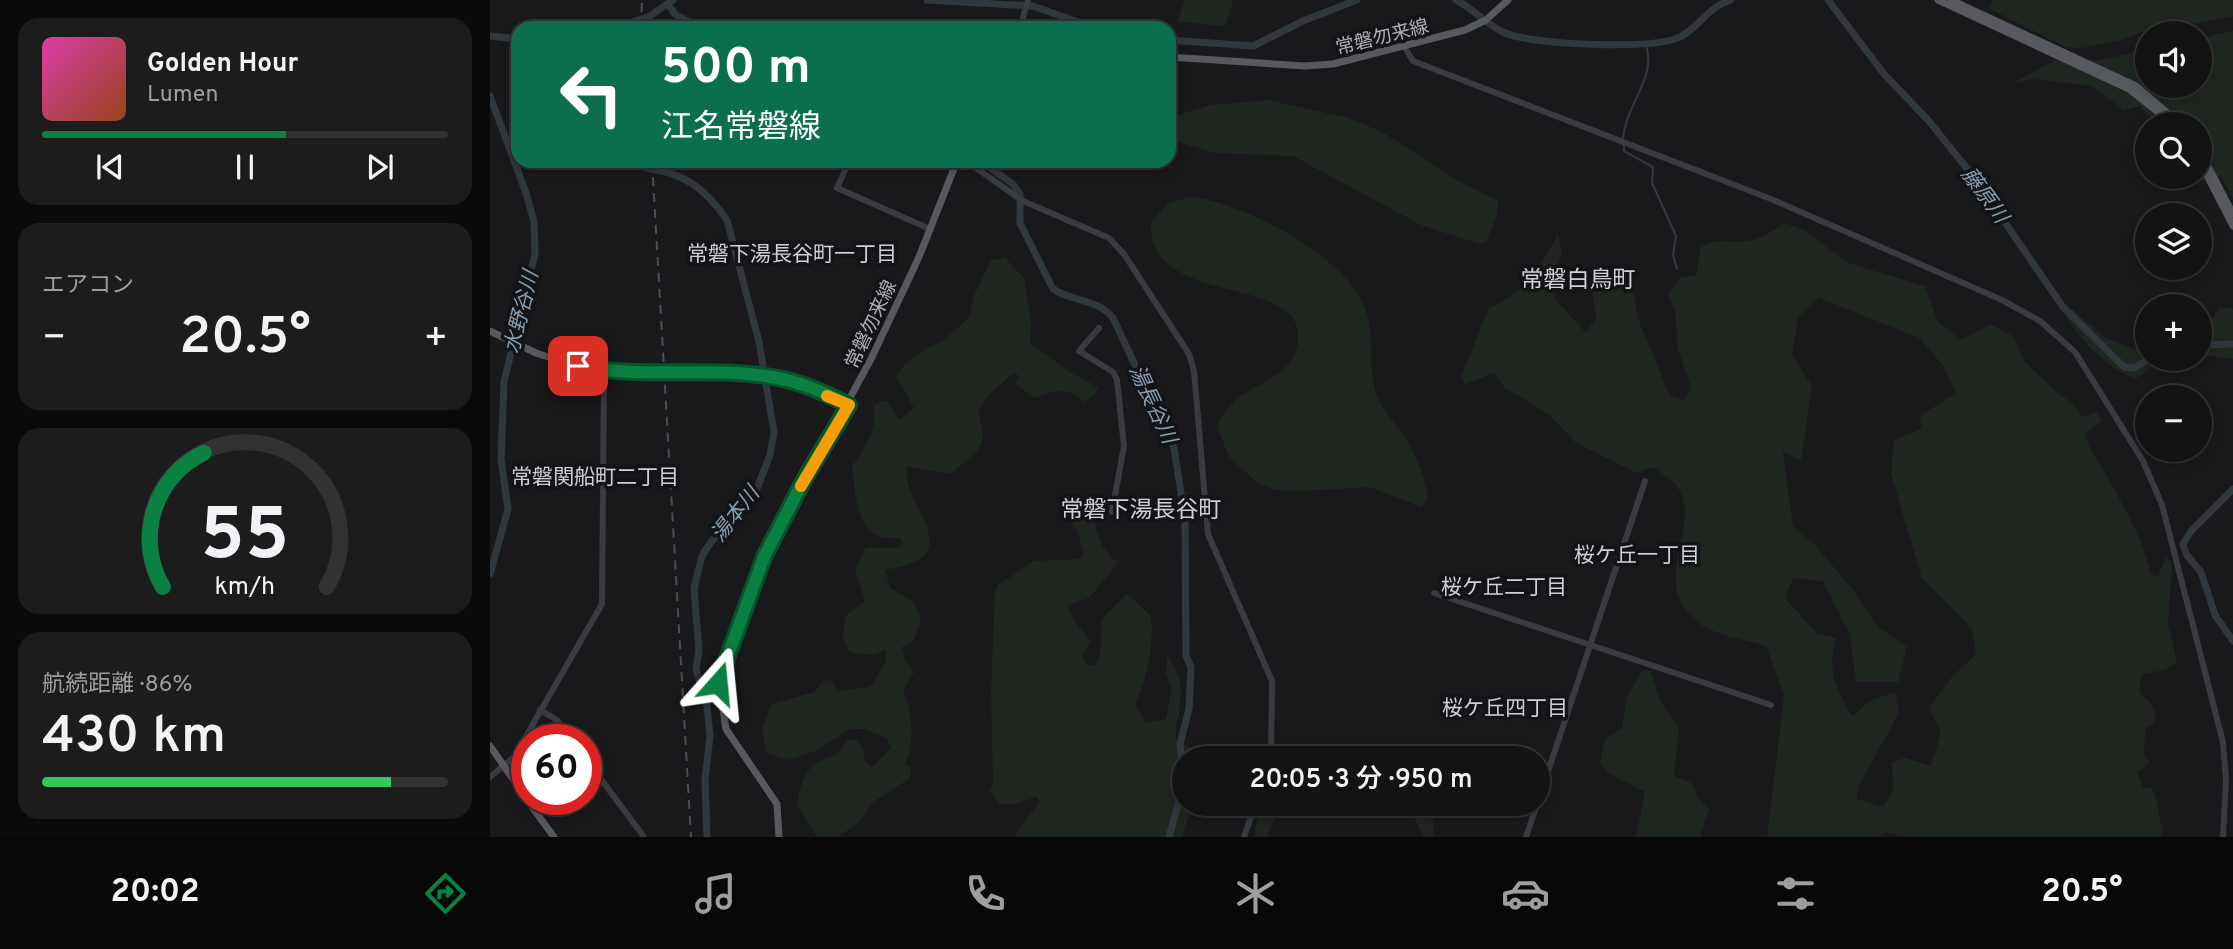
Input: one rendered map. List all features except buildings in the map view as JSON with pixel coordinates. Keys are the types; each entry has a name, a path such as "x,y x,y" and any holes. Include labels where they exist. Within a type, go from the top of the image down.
{"main road":[{"name":"常磐勿来線","path":"1176,57 1319,66 1405,48 1477,26 1508,0"},
{"path":"1938,0 2129,89 2160,112"},
{"path":"1951,0 2128,82 2168,112"},
{"name":"常磐勿来線","path":"779,837 777,804 726,729 718,678 764,557 805,478 849,405 930,229 954,168"},
{"path":"2212,175 2233,214"},
{"path":"2212,185 2233,226"},
{"path":"490,331 536,354 564,363 610,371 741,373 772,377 804,386 849,405"},
{"path":"490,746 511,778"},
{"path":"538,815 554,837"}],"street":[{"path":"1021,21 1028,0"},
{"path":"1405,48 1413,61 1797,210 2002,300 2040,321 2076,352 2143,461 2162,505 2222,734 2226,779 2223,837"},
{"path":"846,168 837,188 930,229"},
{"path":"977,168 1020,199 1112,241 1157,303 1191,359 1208,534 1272,681 1271,746"},
{"path":"1099,328 1079,351 1113,372 1117,380 1124,446 1112,512"},
{"path":"490,777 514,757 602,604 604,378"},
{"path":"1526,837 1645,481"},
{"path":"1434,593 1771,705"},
{"path":"540,710 560,724"},
{"path":"602,781 644,837"},
{"path":"1244,837 1251,816"}],"shaded area":[{"path":"1184,0 1233,0 1226,25 1222,26 1178,21"},
{"path":"1993,0 2233,0 2233,16 2207,21 2135,21 2135,35 2118,41 2077,49 2063,46 1988,8"},
{"path":"2233,31 2233,199 2221,176 2212,178 2212,112 2146,112 2140,106 2124,110 2092,86 2033,79 2010,84 2055,61 2100,60 2135,53 2135,98 2212,98 2212,35"},
{"path":"1268,100 1349,118 1384,133 1463,184 1498,200 1497,215 1486,242 1480,244 1421,225 1293,156 1216,153 1176,141 1176,116 1211,105"},
{"path":"1189,197 1235,208 1287,233 1312,249 1351,285 1367,314 1372,374 1378,398 1407,440 1421,472 1428,497 1422,507 1369,487 1276,490 1260,485 1229,457 1217,426 1236,400 1285,368 1292,360 1298,335 1292,316 1275,304 1195,279 1172,267 1156,249 1151,222 1169,203"},
{"path":"1785,223 1806,231 1848,263 1925,286 1938,322 1962,340 1990,324 2014,337 2025,362 2056,392 2073,403 2082,417 2097,412 2101,421 2085,434 2133,524 2151,575 2158,576 2166,557 2172,565 2168,624 2177,662 2165,670 2142,674 2139,693 2152,705 2155,722 2146,728 2143,755 2150,762 2137,773 2143,787 2152,788 2154,793 2163,831 2160,837 1908,837 1885,833 1879,837 1767,837 1784,695 1766,646 1711,630 1695,620 1682,604 1676,587 1676,569 1685,516 1683,499 1675,484 1653,467 1636,473 1575,442 1550,415 1504,387 1494,373 1465,384 1461,377 1489,308 1522,287 1558,235 1562,252 1552,287 1554,298 1586,333 1596,318 1592,289 1594,271 1608,269 1623,279 1634,294 1638,319 1670,396 1684,400 1691,388 1678,349 1675,311 1668,294 1681,277 1696,276 1701,246 1716,242 1752,240","holes":["1820,298 1920,338 1944,367 1956,393 1920,416 1922,429 1894,440 1891,474 1922,578 1972,629 1976,654 1952,677 1929,708 1941,732 1931,766 1905,758 1892,762 1893,790 1883,807 1857,799 1858,787 1899,713 1895,692 1870,701 1852,716 1834,679 1832,661 1836,638 1817,634 1785,598 1793,578 1823,581 1850,635 1856,682 1898,682 1907,647 1878,627 1854,591 1815,545 1793,526 1783,451 1801,461 1812,386 1792,355 1798,317"]},
{"path":"1005,258 1024,278 1031,322 1030,343 1071,373 1098,387 1094,396 1083,402 1078,396 1066,391 1034,398 1015,383 1019,375 1012,374 989,395 978,412 982,442 968,460 950,474 907,466 907,482 927,528 930,542 926,554 912,563 885,570 890,588 914,602 921,620 914,640 902,647 905,660 914,672 903,691 909,708 911,728 910,747 904,764 911,768 910,778 873,802 859,822 838,837 817,837 797,805 800,788 808,771 816,763 835,755 847,740 858,740 864,751 865,762 872,767 891,748 887,738 866,729 850,729 818,750 788,760 767,753 762,730 771,704 815,692 823,681 831,680 838,691 870,687 886,662 886,649 872,655 850,652 843,639 845,616 865,601 855,569 866,548 899,548 903,543 900,538 878,536 865,524 855,494 852,466 873,430 873,405 886,400 900,420 914,408 896,376 904,365 927,348 941,342 969,318 974,296 991,260"},
{"path":"2221,307 2233,309 2233,359 2212,356 2212,318"},
{"path":"2071,308 2105,338 2135,349 2135,371 2147,371 2135,379 2103,360 2086,343 2063,312"},
{"path":"1071,515 1092,516 1102,546 1114,560 1120,561 1089,598 1068,605 1073,619 1091,642 1082,656 1088,666 1095,665 1100,657 1102,619 1127,594 1151,616 1149,661 1135,704 1145,723 1166,719 1172,688 1166,674 1167,656 1178,676 1181,696 1175,739 1187,746 1172,746 1172,816 1189,816 1182,837 1016,837 1016,832 1040,802 1036,797 1011,805 999,804 989,789 993,786 991,689 995,592 998,585 1034,561 1079,559 1084,553 1077,530 1069,521"},
{"path":"1643,670 1651,671 1660,701 1679,727 1674,776 1691,783 1698,798 1709,809 1700,837 1636,837 1645,792 1608,773 1600,763 1605,740 1622,728 1626,699"},
{"path":"1259,816 1277,816 1267,837 1255,837 1255,824"},
{"path":"1413,816 1433,816 1434,837 1423,837"}],"waterway":[{"name":"藤原川","path":"636,21 650,16 673,0"},
{"name":"藤原川","path":"927,0 1033,6 1075,21"},
{"name":"藤原川","path":"1176,40 1253,46 1303,21 1357,0"},
{"name":"藤原川","path":"1456,0 1505,33 1564,43 1615,45 1675,39 1690,31 1715,8 1731,0"},
{"name":"藤原川","path":"1828,0 1884,74 1928,120 1973,176 2063,307 2124,367 2135,367"},
{"name":"湯長谷川","path":"668,5 676,15 688,21"},
{"name":"藤原川","path":"490,36 511,38"},
{"path":"1623,140 1629,114 1648,67 1645,43"},
{"name":"水野谷川","path":"490,96 511,153"},
{"path":"1624,145 1624,151 1653,167 1652,183 1676,236 1673,255 1677,269"},
{"name":"水野谷川","path":"490,574 508,509 501,459 504,382 535,254 534,222 517,168"},
{"name":"湯本川","path":"646,168 676,175 693,184 715,204 727,220 759,342 774,432 770,455 755,494 711,542 702,556 694,588 699,651 696,669 707,706 710,736 705,780 707,837"},
{"name":"湯長谷川","path":"990,168 1013,184 1020,194 1020,223 1053,289 1092,303 1113,318 1174,448 1185,519 1186,656 1191,667 1189,709 1180,744 1184,783 1169,837"},
{"name":"藤原川","path":"2212,345 2233,344"},
{"name":"藤原川","path":"2233,489 2191,531 2183,544 2186,554 2201,572 2215,615 2233,641"}],"railway":[{"path":"641,21 642,0"},
{"path":"652,168 691,837"}],"slow traffic":[{"path":"801,486 849,405 827,396"}],"district":[{"name":"常磐下湯長谷町一丁目","path":"792,254"},
{"name":"常磐白鳥町","path":"1578,279"},
{"name":"常磐関船町二丁目","path":"595,477"},
{"name":"常磐下湯長谷町","path":"1141,509"},
{"name":"桜ケ丘一丁目","path":"1637,555"},
{"name":"桜ケ丘二丁目","path":"1504,587"},
{"name":"桜ケ丘四丁目","path":"1505,708"}],"route":[{"path":"578,366 610,371 741,373 772,377 788,380 849,405 805,478 764,557 745,602 718,683"}]}
